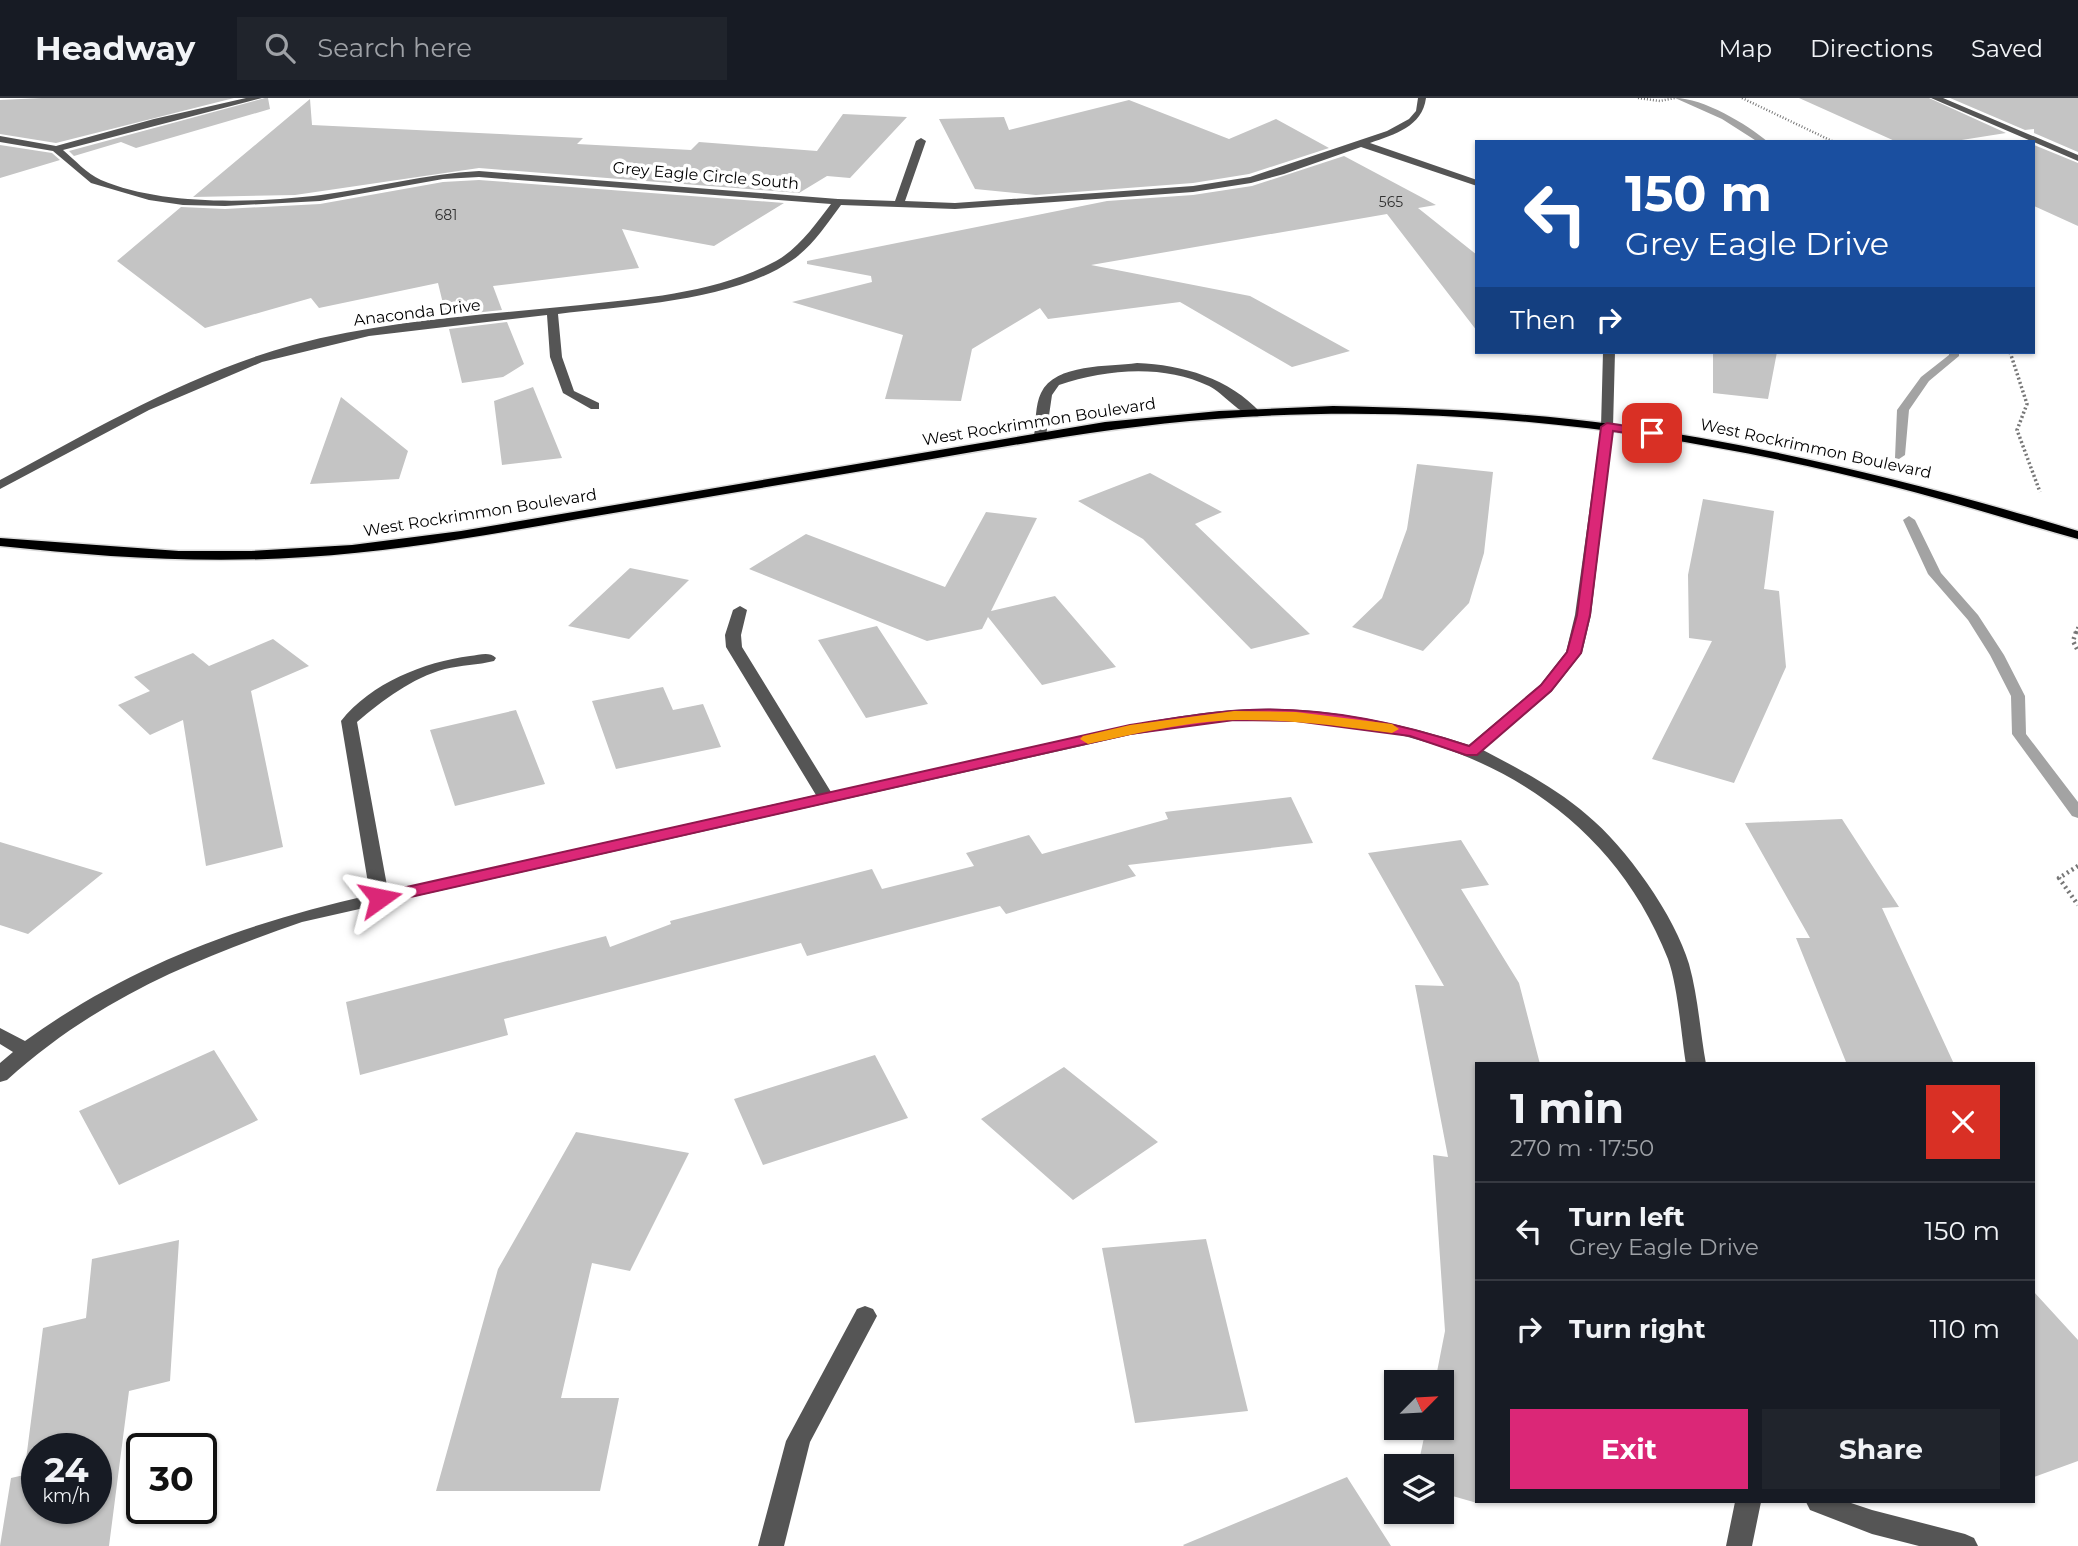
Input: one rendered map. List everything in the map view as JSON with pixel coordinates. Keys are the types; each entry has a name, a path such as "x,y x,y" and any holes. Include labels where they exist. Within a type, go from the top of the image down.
{"main road":[{"name":"West Rockrimmon Boulevard","path":"0,541 91,552 194,555 285,554 364,548 461,535 1040,436 1160,420 1255,412 1332,410 1495,416 1607,427 1763,452 1927,489 2078,535"}],"street":[{"name":"Grey Eagle Circle South","path":"0,139 56,149 158,121 258,98"},
{"name":"Grey Eagle Circle South","path":"56,149 95,181 149,197 183,202 225,204 320,198 443,176 479,174 838,202 899,205 995,204 1221,185 1280,172 1362,144 1412,121 1420,111 1422,98"},
{"path":"1935,98 2078,158"},
{"path":"899,205 921,141"},
{"path":"1362,144 1475,182"},
{"name":"Anaconda Drive","path":"0,485 168,396 256,359 299,347 379,331 672,295 747,276 780,262 801,247 838,202"},
{"path":"552,311 556,358 569,393 595,406"},
{"path":"1472,751 1546,688 1574,653 1584,615 1607,427 1609,354"},
{"path":"1040,436 1046,395 1054,382 1078,374 1137,366 1193,375 1216,384 1255,412"},
{"path":"740,610 733,635 733,647 826,798"},
{"path":"380,898 349,721 370,702 402,682 434,667 488,658"},
{"path":"0,1075 25,1050 91,1005 146,974 209,946 298,917 1130,730 1234,715 1296,716 1412,732 1472,751 1527,780 1582,819 1620,861 1656,911 1679,963 1696,1062"},
{"path":"0,1035 25,1050"},
{"path":"771,1546 798,1441 865,1316"},
{"path":"1739,1546 1748,1503"},
{"path":"1822,1503 1872,1522 1965,1546"}],"path":[{"path":"1638,98 1674,99"},
{"path":"1742,98 1830,140"},
{"path":"2011,354 2027,404 2017,430 2039,492 2052,496"},
{"path":"2078,628 2073,641 2078,652"},
{"path":"2078,866 2059,878 2078,905"}],"building":[{"path":"234,98 56,143 0,134 0,100"},
{"path":"268,98 270,109 136,148 121,142 74,156 69,151"},
{"path":"1799,98 1929,98 2006,133 1962,140 1893,140"},
{"path":"1950,98 2078,98 2078,152 2034,133 2034,129 2025,130"},
{"path":"310,99 312,125 583,138 577,144 691,150 699,142 817,151 843,114 907,117 850,178 827,176 799,193 479,168 295,195 193,197"},
{"path":"1129,100 1229,139 1276,119 1329,148 1249,174 1193,183 1036,195 975,189 939,119 1004,117 1009,130"},
{"path":"0,145 52,153 60,160 0,178"},
{"path":"2035,145 2078,163 2078,226 2035,206"},
{"path":"1344,156 1436,205 1418,208 1475,253 1475,328 1387,214 1091,265 1250,296 1350,351 1292,367 1180,302 1048,319 1040,308 972,349 961,401 885,399 903,335 792,302 872,282 871,276 807,264 807,261 1107,201 1193,195 1252,186"},
{"path":"479,180 784,203 714,246 622,229 639,268 493,286 502,310 446,316 438,283 319,308 311,298 205,328 117,261 181,207 225,209 320,204 443,182"},
{"path":"507,322 524,364 503,377 462,383 449,329"},
{"path":"1713,354 1777,354 1768,399 1713,393"},
{"path":"533,387 562,458 502,465 494,401"},
{"path":"341,397 408,451 399,479 310,484"},
{"path":"1417,464 1493,472 1484,553 1469,603 1423,651 1352,627 1382,598 1407,529"},
{"path":"1150,473 1222,512 1195,524 1310,634 1251,649 1143,539 1078,501"},
{"path":"1703,499 1774,511 1764,589 1779,591 1786,667 1734,783 1652,759 1712,641 1689,638 1688,575"},
{"path":"986,512 1037,518 991,611 1055,596 1116,667 1042,685 988,617 982,629 927,641 749,569 806,534 945,587"},
{"path":"630,568 689,580 629,639 568,626"},
{"path":"877,626 928,704 866,718 818,640"},
{"path":"273,639 309,666 251,691 283,847 206,866 183,720 150,735 118,705 150,691 134,677 193,653 209,666"},
{"path":"663,687 673,710 703,704 721,747 616,769 592,701"},
{"path":"516,710 545,784 455,806 430,730"},
{"path":"1291,797 1313,843 1128,865 1136,876 1006,914 1000,906 807,956 801,943 504,1019 508,1035 360,1075 346,1002 606,936 610,947 671,924 670,921 872,869 882,889 974,866 966,853 1029,835 1042,854 1168,819 1165,812"},
{"path":"1842,819 1899,907 1882,908 1953,1062 1846,1062 1796,938 1810,938 1745,823"},
{"path":"1461,840 1489,885 1461,889 1519,983 1539,1062 1475,1062 1475,1502 1454,1496 1454,1454 1421,1454 1423,1440 1454,1440 1454,1370 1437,1370 1445,1331 1433,1155 1448,1157 1415,985 1444,986 1368,853"},
{"path":"0,842 103,873 28,934 0,925"},
{"path":"214,1050 258,1120 119,1185 79,1111"},
{"path":"875,1055 908,1118 763,1165 734,1099"},
{"path":"1064,1067 1158,1142 1073,1200 981,1119"},
{"path":"576,1132 689,1153 630,1271 592,1263 561,1398 619,1398 600,1491 436,1491 498,1269"},
{"path":"1206,1239 1248,1411 1135,1423 1102,1248"},
{"path":"179,1240 170,1381 129,1391 112,1523 112,1433 29,1433 43,1328 86,1318 92,1259"},
{"path":"2035,1293 2078,1340 2078,1461 2035,1477"},
{"path":"21,1476 21,1524 112,1524 109,1546 0,1546 11,1478"},
{"path":"1347,1477 1391,1546 1183,1545"}],"waterway":[{"path":"1679,98 1725,117 1761,140"},
{"path":"1899,455 1903,410 1925,379 1954,354"},
{"path":"1909,520 1935,574 1973,618 1997,655 2018,696 2019,734 2078,813"}],"slow traffic":[{"path":"1088,739 1234,715 1296,716 1392,729"}],"route":[{"path":"380,898 1130,730 1234,715 1296,716 1354,722 1412,732 1472,751 1546,688 1574,653 1584,615 1607,427 1652,433"}]}
